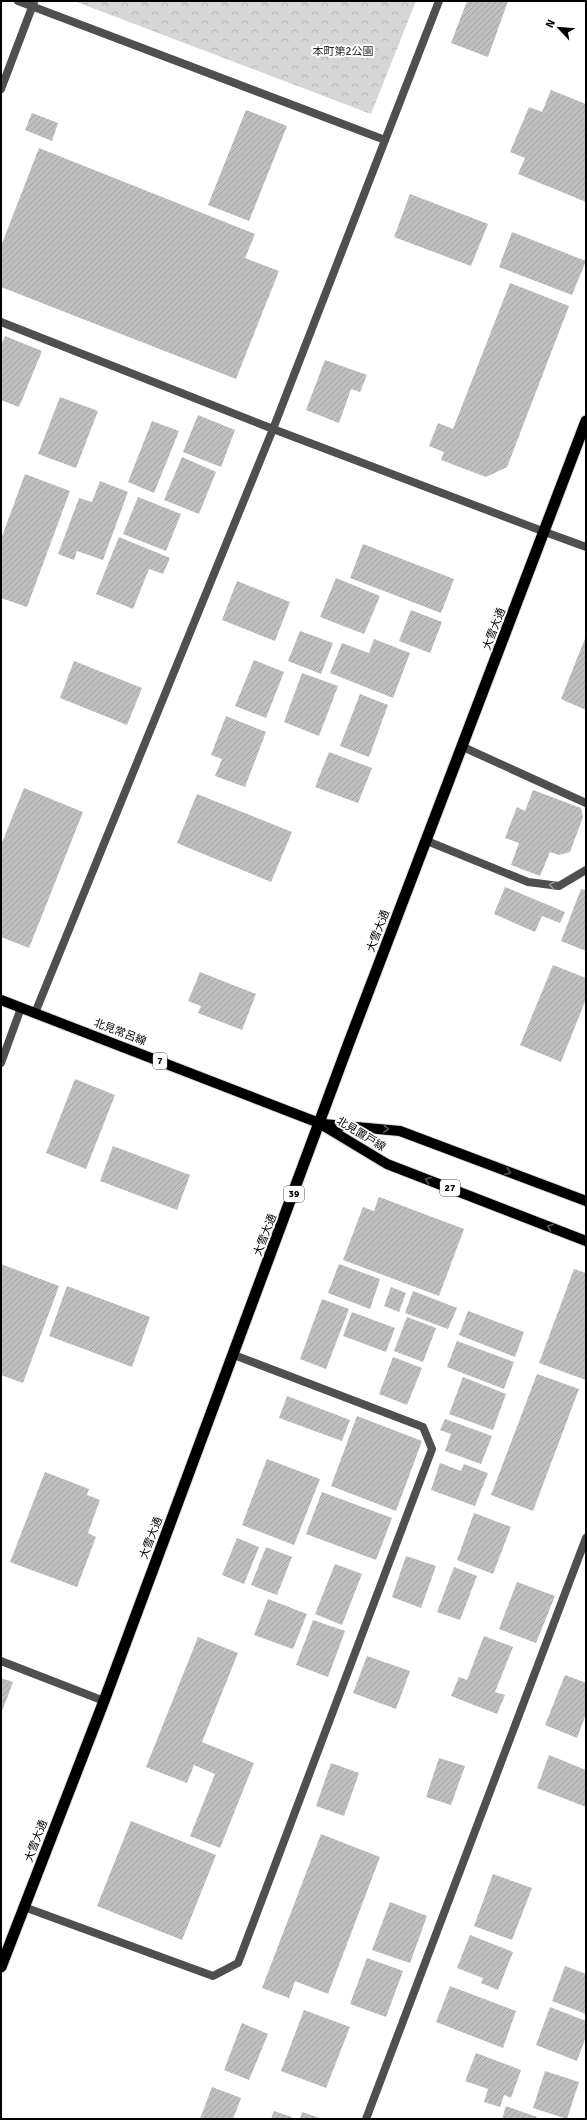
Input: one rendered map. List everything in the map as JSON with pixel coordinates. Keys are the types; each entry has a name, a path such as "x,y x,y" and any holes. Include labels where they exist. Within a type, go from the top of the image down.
{"highway":[{"name":"大雪大通","path":"1,1967 104,1700 234,1355 319,1123 586,421"}],"main road":[{"name":"北見常呂線","path":"1,1000 319,1123"},
{"name":"北見置戸線","path":"319,1123 400,1131 586,1201"},
{"name":"北見置戸線","path":"319,1123 387,1164 586,1241"}],"street":[{"path":"18,1 33,4 385,140"},
{"path":"35,1013 273,429 439,1"},
{"path":"1,89 33,4"},
{"path":"1,322 273,429 586,547"},
{"path":"463,747 586,803"},
{"path":"427,841 528,882 559,886 586,870"},
{"path":"1,1063 21,1008"},
{"path":"24,1907 213,1976 238,1963 432,1449 423,1427 234,1355"},
{"path":"366,2119 586,1538"},
{"path":"1,1661 104,1700"}],"green space":[{"name":"本町第2公園","path":"74,1 416,1 371,114"}],"building":[{"path":"467,1 508,1 488,57 451,43"},
{"path":"551,90 586,104 586,202 518,174 525,158 510,152 529,107 542,112"},
{"path":"246,110 287,126 249,221 208,205"},
{"path":"32,113 58,123 52,141 25,130"},
{"path":"39,148 255,234 245,258 279,271 236,379 1,287 1,246"},
{"path":"410,194 488,224 471,266 394,237"},
{"path":"512,232 586,261 572,295 499,267"},
{"path":"510,283 569,306 507,467 486,477 441,460 444,452 429,446 438,423 453,429"},
{"path":"5,336 42,351 19,407 1,400 1,345"},
{"path":"325,360 367,375 360,392 351,389 339,423 306,410"},
{"path":"60,397 98,411 76,468 38,454"},
{"path":"198,415 235,430 221,467 183,452"},
{"path":"152,421 179,431 154,493 128,482"},
{"path":"182,457 216,472 199,514 164,500"},
{"path":"25,474 70,491 27,607 1,598 1,539"},
{"path":"100,481 128,492 103,560 77,551 74,560 58,554 79,498 92,502"},
{"path":"138,497 181,514 166,551 123,534"},
{"path":"119,537 170,558 163,574 149,569 133,609 96,594"},
{"path":"363,544 454,579 441,613 350,578"},
{"path":"336,578 380,596 364,634 320,617"},
{"path":"237,581 290,602 275,641 222,620"},
{"path":"411,610 442,622 430,653 399,641"},
{"path":"300,631 333,643 321,674 288,661"},
{"path":"586,636 586,710 561,699"},
{"path":"374,639 410,653 393,698 330,673 342,643 369,653"},
{"path":"254,660 284,672 266,718 235,706"},
{"path":"74,661 142,688 127,725 60,698"},
{"path":"302,673 338,686 319,736 284,722"},
{"path":"360,694 388,705 369,757 340,746"},
{"path":"226,716 266,732 245,787 215,776 222,759 211,755"},
{"path":"329,752 372,768 358,803 315,787"},
{"path":"24,788 83,812 29,948 1,937 1,845"},
{"path":"533,790 581,808 583,817 570,852 559,855 550,852 540,876 511,865 519,843 505,838 517,807 525,811"},
{"path":"197,794 292,832 271,882 177,843"},
{"path":"505,887 565,912 560,923 542,916 535,932 494,914"},
{"path":"581,889 586,890 586,951 561,941"},
{"path":"553,965 586,978 586,999 561,1062 520,1045"},
{"path":"200,972 256,994 242,1030 198,1013 201,1006 188,1001"},
{"path":"75,1079 115,1095 86,1169 46,1153"},
{"path":"113,1146 190,1175 177,1210 100,1181"},
{"path":"379,1197 464,1229 439,1296 343,1260 363,1207 374,1211"},
{"path":"1,1264 59,1286 23,1383 1,1375"},
{"path":"339,1264 380,1279 370,1309 328,1293"},
{"path":"574,1269 586,1273 586,1380 539,1363"},
{"path":"67,1286 150,1317 132,1367 49,1336"},
{"path":"391,1287 406,1293 399,1312 384,1306"},
{"path":"413,1291 457,1308 448,1329 405,1313"},
{"path":"322,1299 349,1309 326,1369 300,1359"},
{"path":"468,1311 524,1332 515,1357 459,1335"},
{"path":"352,1312 395,1328 386,1352 343,1336"},
{"path":"407,1317 436,1328 423,1362 394,1351"},
{"path":"457,1341 514,1362 504,1389 447,1367"},
{"path":"393,1357 422,1368 407,1405 379,1394"},
{"path":"537,1374 579,1389 533,1511 491,1495"},
{"path":"463,1377 506,1394 493,1430 449,1414"},
{"path":"287,1396 350,1420 342,1441 279,1418"},
{"path":"357,1416 422,1441 396,1511 331,1486"},
{"path":"445,1419 492,1436 481,1464 445,1451 451,1434 440,1430"},
{"path":"267,1459 320,1479 294,1545 242,1525"},
{"path":"440,1463 461,1471 464,1464 488,1473 475,1506 431,1490"},
{"path":"45,1472 89,1489 87,1495 100,1500 88,1533 96,1537 77,1587 10,1562"},
{"path":"322,1492 392,1518 376,1560 306,1534"},
{"path":"474,1513 511,1527 493,1574 457,1560"},
{"path":"237,1538 259,1547 244,1584 222,1575"},
{"path":"266,1547 292,1557 277,1595 251,1585"},
{"path":"406,1556 436,1566 421,1608 392,1597"},
{"path":"335,1564 362,1574 342,1625 315,1614"},
{"path":"454,1567 477,1576 460,1620 437,1612"},
{"path":"517,1582 555,1596 536,1643 499,1629"},
{"path":"268,1599 307,1614 293,1649 254,1635"},
{"path":"313,1620 345,1631 328,1677 296,1665"},
{"path":"484,1636 513,1647 495,1692 505,1695 497,1714 451,1696 459,1677 467,1680"},
{"path":"198,1637 238,1653 202,1742 254,1763 220,1848 190,1836 215,1774 194,1765 187,1783 146,1767"},
{"path":"367,1656 410,1671 396,1709 353,1693"},
{"path":"565,1675 586,1683 586,1714 577,1738 545,1725"},
{"path":"1,1678 13,1682 1,1714"},
{"path":"549,1755 586,1770 586,1807 537,1788"},
{"path":"439,1758 465,1766 451,1805 426,1797"},
{"path":"331,1763 359,1773 344,1816 316,1806"},
{"path":"131,1821 216,1855 182,1940 97,1906"},
{"path":"321,1834 380,1857 328,1994 295,1981 289,1998 262,1988"},
{"path":"493,1874 532,1888 512,1940 474,1926"},
{"path":"390,1902 427,1916 410,1963 372,1950"},
{"path":"470,1935 513,1952 498,1990 481,1983 483,1978 457,1968"},
{"path":"367,1958 403,1971 386,2017 350,2004"},
{"path":"565,1966 586,1974 586,2014 552,2001"},
{"path":"450,1986 516,2011 503,2048 436,2022"},
{"path":"550,2007 586,2021 586,2037 577,2061 536,2045"},
{"path":"304,2010 350,2027 326,2088 281,2071"},
{"path":"242,2023 268,2034 249,2080 224,2070"},
{"path":"476,2053 521,2070 511,2098 504,2095 500,2107 484,2102 488,2089 465,2081"},
{"path":"545,2071 579,2082 567,2119 533,2108"},
{"path":"212,2087 241,2098 233,2119 200,2119"},
{"path":"506,2106 537,2117 536,2119 502,2119"},
{"path":"274,2111 292,2117 291,2119 271,2119"},
{"path":"302,2112 323,2119 300,2119"}]}
